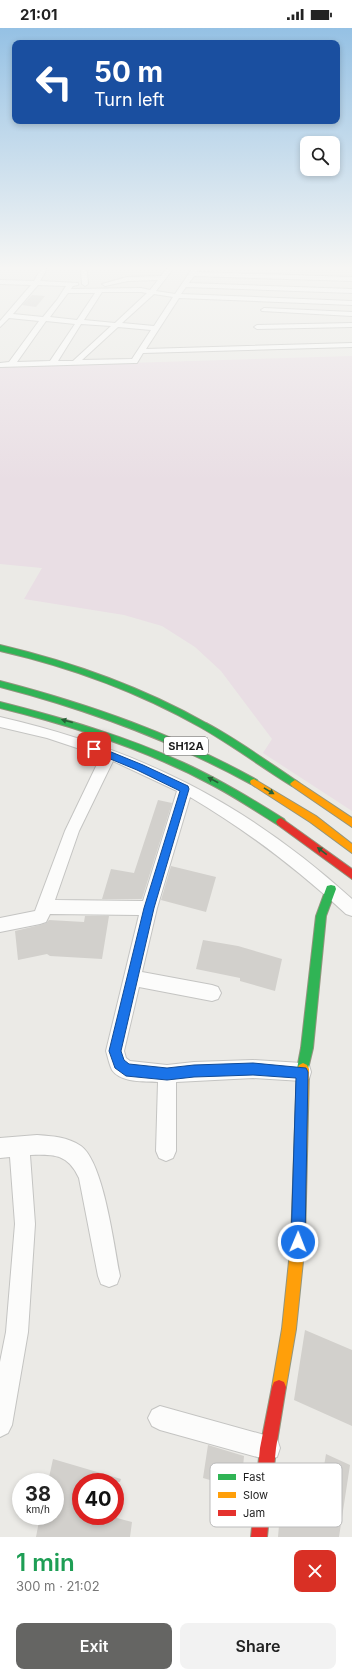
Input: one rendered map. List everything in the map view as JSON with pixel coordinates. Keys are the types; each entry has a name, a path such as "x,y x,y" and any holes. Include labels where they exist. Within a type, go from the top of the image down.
{"street":[{"path":"10,365 30,339"},
{"path":"52,364 68,339"},
{"path":"75,363 100,339"},
{"path":"0,365 134,361 149,339"},
{"path":"142,351 253,342 352,344"},
{"path":"0,648 24,653 120,685 151,699 229,740 352,822"},
{"name":"SH12A","path":"0,684 59,699 128,720 154,731 227,766 267,789 298,809 352,849"},
{"name":"SH12A","path":"0,705 93,728 161,754 223,785 286,825 352,875"},
{"path":"0,722 41,731 109,754 185,789 242,820 273,841 330,888 352,909"},
{"path":"0,925 40,917 72,831 109,754"},
{"path":"185,789 149,908 134,978 115,1051 119,1064 126,1070 167,1074 194,1071 253,1069 302,1072"},
{"path":"266,1463 289,1329 298,1242 302,1072 307,1048 321,916 330,888"},
{"path":"45,906 149,908"},
{"path":"134,978 212,993"},
{"path":"166,1151 167,1074"},
{"path":"0,1425 17,1332 24,1232 23,1187 9,1147 54,1146 71,1151 82,1163 89,1177 109,1276"},
{"path":"160,1418 268,1448"},
{"path":"259,1537 260,1527"}],"shaded area":[{"path":"352,356 352,811 263,753 272,739 221,671 195,647 162,626 124,615 24,599 42,568 0,564 0,367"}],"building":[{"path":"158,800 172,803 142,899 102,899 111,869 134,873"},
{"path":"171,866 216,877 206,912 161,900"},
{"path":"85,916 109,916 102,959 50,956 47,954 18,960 15,931 40,925 49,920 84,922"},
{"path":"203,940 238,946 282,959 275,991 240,981 240,978 196,969"},
{"path":"305,1330 352,1350 352,1426 294,1400"},
{"path":"208,1445 244,1456 243,1463 210,1463 210,1480 203,1478"},
{"path":"326,1454 350,1465 342,1517 342,1463 324,1463"},
{"path":"53,1459 101,1473 72,1473 72,1525 124,1525 124,1520 132,1522 130,1537 36,1537 38,1525 64,1525 64,1473 50,1473"},
{"path":"279,1527 341,1527 339,1537 278,1537"}],"traffic: fast":[{"path":"0,648 59,663 89,673 148,697 229,740 295,784"},
{"path":"0,684 66,702 131,724 193,750 254,782"},
{"path":"0,705 74,725 146,750 215,782 249,801 281,822"},
{"path":"303,1069 307,1048 321,916 331,889"}],"traffic: slow":[{"path":"254,782 313,819 352,849"},
{"path":"295,784 352,823"},
{"path":"279,1387 289,1329 298,1242 303,1069"}],"traffic: jam":[{"path":"281,822 352,875"},
{"path":"266,1463 279,1387"},
{"path":"259,1537 260,1527"}],"route":[{"path":"94,749 140,767 185,789 149,908 134,978 115,1051 119,1064 126,1070 167,1074 194,1071 253,1069 302,1072 298,1242"}]}
